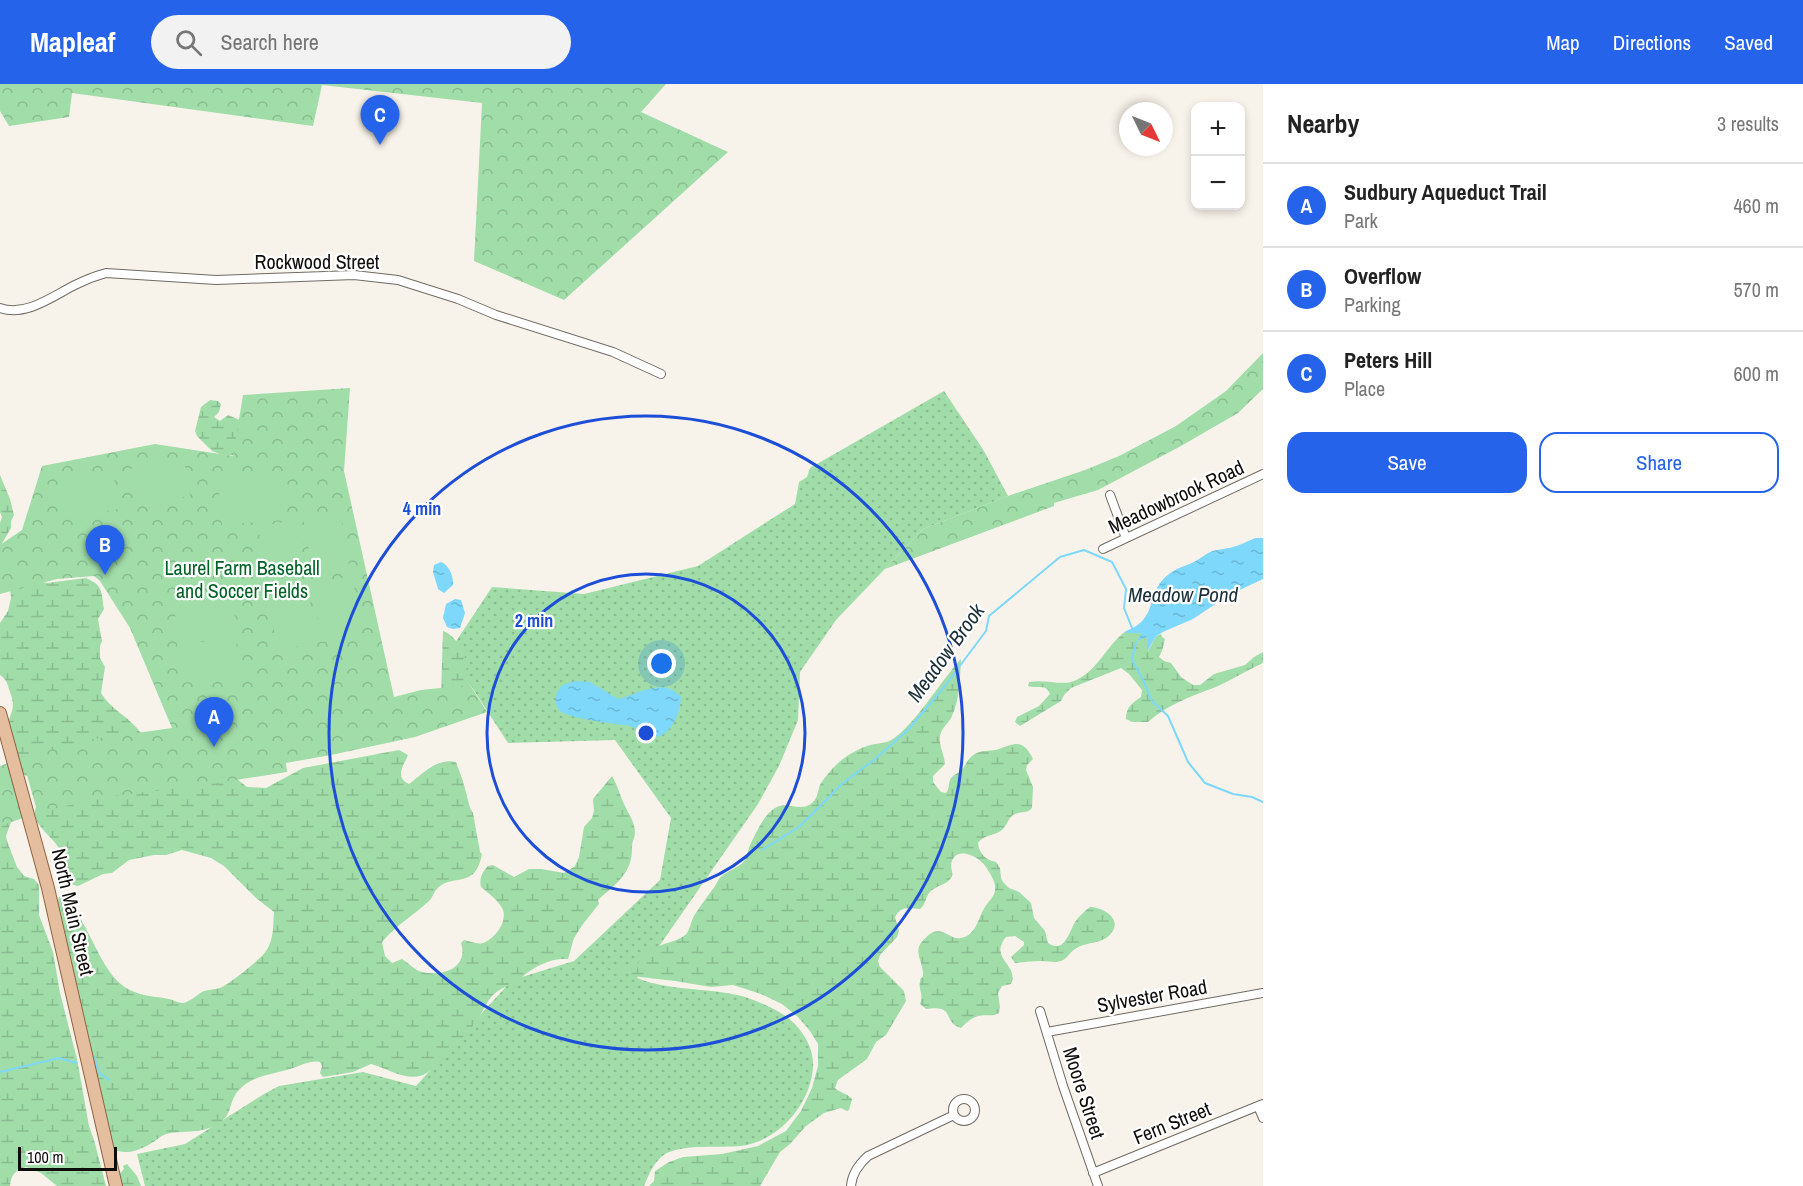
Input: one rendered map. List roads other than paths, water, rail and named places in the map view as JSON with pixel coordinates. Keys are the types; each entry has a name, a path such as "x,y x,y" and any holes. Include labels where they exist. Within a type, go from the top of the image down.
{"main road":[{"name":"North Main Street","path":"0,712 48,888 116,1186"}],"street":[{"name":"Rockwood Street","path":"0,308 7,310 34,306 74,285 106,273 216,280 369,276 398,280 458,299 496,315 613,352 661,374"},
{"name":"Meadowbrook Road","path":"1103,549 1263,474"},
{"path":"1110,495 1126,538"},
{"name":"Sylvester Road","path":"1047,1032 1263,993"},
{"name":"Moore Street","path":"1040,1011 1098,1186"},
{"path":"1261,1105 1263,1118"},
{"name":"Fern Street","path":"1093,1173 1261,1105"},
{"path":"851,1186 854,1172 868,1156 954,1115"}],"water":[{"name":"Meadow Pond","path":"1255,538 1263,538 1263,579 1229,595 1193,619 1156,636 1147,652 1145,637 1136,642 1142,633 1125,633 1144,620 1161,581 1172,572 1210,552 1233,547"},
{"path":"441,562 449,568 453,582 453,585 444,593 438,589 433,572 434,565"},
{"path":"455,599 461,600 465,613 460,628 453,629 447,627 443,618 446,604"},
{"path":"576,681 590,682 618,699 658,687 666,688 681,697 678,714 673,725 665,733 655,737 650,737 630,726 571,716 559,710 556,697 563,685"}],"waterway":[{"name":"Meadow Brook","path":"762,850 799,827 842,784 908,730 986,631 989,616 1060,557 1084,550 1112,562 1126,589 1124,608 1132,628"},
{"path":"1136,642 1132,660 1152,701 1168,716 1188,762 1205,783 1263,802"},
{"path":"0,1072 59,1058 77,1063"},
{"path":"95,1058 98,1072 109,1080"}],"place":[{"name":"Peters Hill","path":"380,145"},
{"name":"Overflow","path":"105,575"},
{"name":"Sudbury Aqueduct Trail","path":"214,747"}],"park label":[{"name":"Laurel Farm Baseball and Soccer Fields","path":"242,580"}]}
